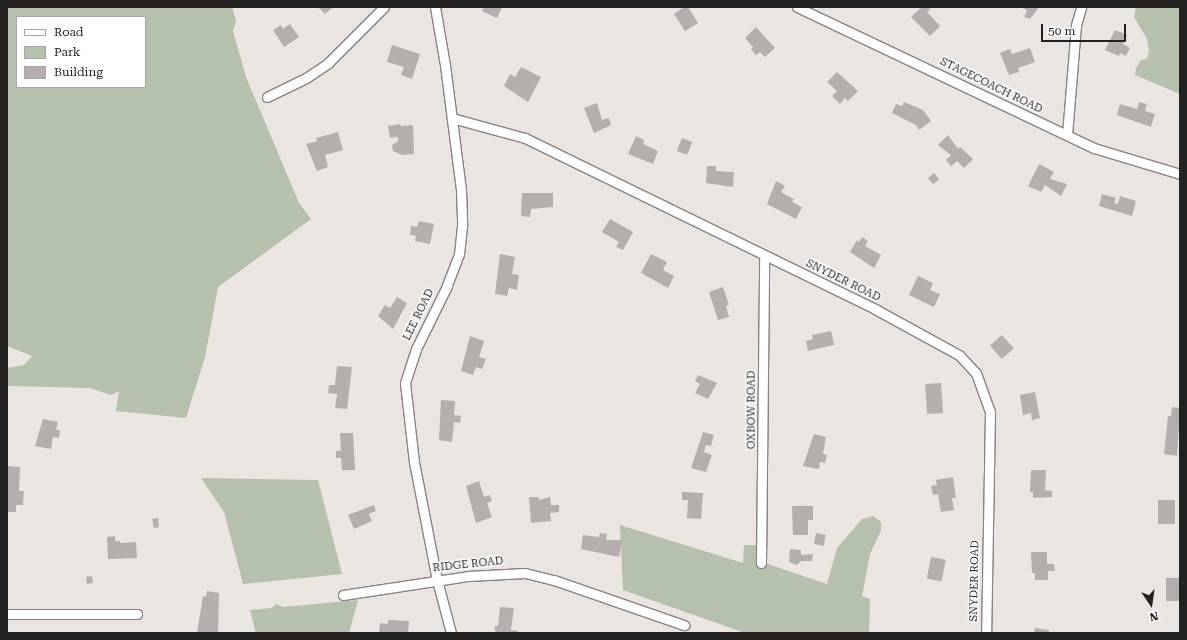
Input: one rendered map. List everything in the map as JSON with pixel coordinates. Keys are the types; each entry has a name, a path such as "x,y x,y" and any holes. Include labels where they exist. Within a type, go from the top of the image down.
{"street":[{"path":"267,97 306,78 328,64 384,7"},
{"name":"LEE ROAD","path":"434,7 452,118 461,190 462,226 459,254 447,286 416,349 405,383 414,462 437,580 451,633"},
{"name":"STAGECOACH ROAD","path":"797,7 1094,148 1180,174"},
{"path":"1067,135 1076,25 1081,7"},
{"name":"SNYDER ROAD","path":"452,118 526,138 764,257 881,313 959,355 976,373 990,412 986,633"},
{"name":"OXBOW ROAD","path":"761,563 764,257"},
{"name":"RIDGE ROAD","path":"343,595 492,573 526,574 554,580 684,625"},
{"path":"7,614 137,614"}],"green space":[{"path":"7,7 232,7 236,21 233,31 246,77 299,203 311,219 218,287 205,357 186,418 116,411 119,391 111,395 90,388 7,386 7,368 24,365 32,356 7,346"},
{"path":"1136,7 1180,7 1180,94 1135,75 1136,68 1141,60 1147,59 1149,51 1147,39 1134,17"},
{"path":"201,478 318,480 342,574 243,584 224,512"},
{"path":"873,516 881,522 881,531 870,554 862,596 870,599 869,633 745,633 623,590 620,525 743,563 744,545 765,545 765,563 827,584 837,548 862,519"},
{"path":"358,600 349,633 256,633 250,610 272,608 276,604 283,607"}],"building":[{"path":"318,7 333,7 325,14"},
{"path":"484,7 502,7 497,18 482,11"},
{"path":"684,7 688,7 698,23 685,31 674,14"},
{"path":"922,7 931,9 927,12 940,26 930,36 911,17"},
{"path":"1020,7 1039,7 1030,19 1024,17 1027,10"},
{"path":"290,24 299,37 284,47 273,30 281,25 283,29"},
{"path":"756,27 775,48 765,57 760,52 756,55 751,49 753,47 745,38"},
{"path":"1115,30 1127,35 1123,44 1130,48 1126,56 1120,53 1119,56 1105,50"},
{"path":"392,45 420,54 412,79 401,75 404,67 387,62"},
{"path":"1030,48 1035,62 1018,68 1019,72 1009,75 1000,53 1010,49 1012,54"},
{"path":"521,67 541,77 528,102 504,86 510,74 515,77"},
{"path":"837,72 858,91 848,101 845,98 840,104 832,96 837,91 827,82"},
{"path":"904,102 923,110 931,121 919,130 916,125 892,113 896,104 902,106"},
{"path":"1139,102 1147,104 1145,111 1155,114 1151,127 1117,115 1120,104 1137,109"},
{"path":"597,103 602,120 609,118 611,125 594,133 584,108"},
{"path":"400,124 401,126 413,125 414,154 402,155 393,151 392,145 398,141 398,137 390,138 388,126"},
{"path":"338,132 343,150 325,155 328,167 317,171 306,144 317,141 316,138"},
{"path":"948,135 958,149 960,147 973,159 964,168 957,161 951,166 946,160 951,155 938,145"},
{"path":"636,136 644,140 643,144 658,151 653,164 628,154"},
{"path":"682,138 692,142 687,155 677,151"},
{"path":"1039,164 1054,172 1050,179 1067,184 1061,196 1045,185 1041,192 1028,186"},
{"path":"707,166 716,166 716,171 734,172 733,187 706,183"},
{"path":"934,173 939,179 933,184 928,178"},
{"path":"776,181 785,186 781,192 794,199 792,202 802,207 796,219 767,204"},
{"path":"522,193 553,193 553,207 531,209 530,217 521,216"},
{"path":"1102,194 1116,198 1114,203 1118,204 1120,196 1136,201 1132,216 1099,206"},
{"path":"610,219 633,232 623,250 616,247 619,242 602,232"},
{"path":"419,221 434,224 430,244 415,241 416,236 410,235 411,226 417,227"},
{"path":"862,237 868,241 865,246 881,255 874,268 850,252 857,240 859,242"},
{"path":"500,254 515,257 512,274 519,275 517,290 509,288 507,296 495,294"},
{"path":"651,254 667,262 663,270 674,276 668,288 641,273"},
{"path":"918,276 933,283 930,290 940,294 934,307 909,295"},
{"path":"723,287 729,305 726,306 729,317 718,320 709,292"},
{"path":"397,297 407,303 393,329 378,316 385,305 390,308"},
{"path":"831,331 834,345 808,351 806,341 813,339 812,335"},
{"path":"1002,335 1014,349 1002,359 990,345"},
{"path":"470,336 484,341 479,357 486,359 482,369 476,367 473,375 461,371"},
{"path":"337,366 352,367 347,409 335,408 337,394 328,393 329,385 335,385"},
{"path":"698,375 717,383 708,399 695,393 700,384 695,381"},
{"path":"941,383 943,413 927,414 925,384"},
{"path":"1035,392 1040,418 1032,420 1031,413 1023,415 1020,395"},
{"path":"441,400 455,401 454,415 461,416 460,423 454,422 452,442 439,440"},
{"path":"1172,407 1180,408 1177,456 1164,454 1168,416 1171,416"},
{"path":"43,419 58,422 56,430 60,430 59,438 53,437 51,449 35,446"},
{"path":"703,432 714,435 711,446 706,445 704,452 712,455 706,472 691,468"},
{"path":"340,433 353,433 355,470 342,470 341,458 336,458 336,451 341,451"},
{"path":"814,434 826,437 823,454 827,455 825,463 820,462 819,469 803,466"},
{"path":"7,466 20,467 19,491 24,491 23,505 16,505 16,512 7,512"},
{"path":"1031,470 1046,470 1045,490 1052,491 1052,497 1033,498 1033,492 1030,492"},
{"path":"953,477 956,498 952,498 954,510 941,512 938,494 933,495 931,486 937,485 936,480"},
{"path":"479,481 484,497 490,495 492,501 487,503 492,517 476,523 466,486"},
{"path":"682,492 703,493 701,519 687,518 688,500 682,500"},
{"path":"529,497 539,497 539,500 550,497 551,505 559,505 559,512 550,513 551,521 531,523"},
{"path":"1158,500 1175,500 1175,524 1158,524"},
{"path":"374,505 376,511 369,514 372,521 354,529 348,515"},
{"path":"792,506 813,506 813,520 808,520 808,535 793,535"},
{"path":"158,518 159,527 154,528 152,519"},
{"path":"600,533 607,534 606,540 622,540 619,557 581,549 583,535 599,537"},
{"path":"816,533 826,535 824,546 814,544"},
{"path":"115,536 115,541 120,541 120,543 136,542 137,558 108,559 107,537"},
{"path":"790,549 801,550 801,555 813,554 812,561 801,561 797,565 789,562"},
{"path":"1031,552 1047,552 1047,564 1054,564 1055,571 1048,571 1048,580 1035,580 1035,573 1032,573"},
{"path":"931,557 946,560 942,581 927,579"},
{"path":"92,576 93,583 87,584 86,577"},
{"path":"1166,578 1180,578 1180,601 1166,601"},
{"path":"207,591 219,593 218,633 197,633 203,596 206,597"},
{"path":"500,607 514,608 511,630 518,631 518,633 496,633 495,626 498,626"},
{"path":"388,620 409,621 408,633 379,633 380,623 388,624"},
{"path":"1035,628 1049,630 1049,633 1034,633"}]}
